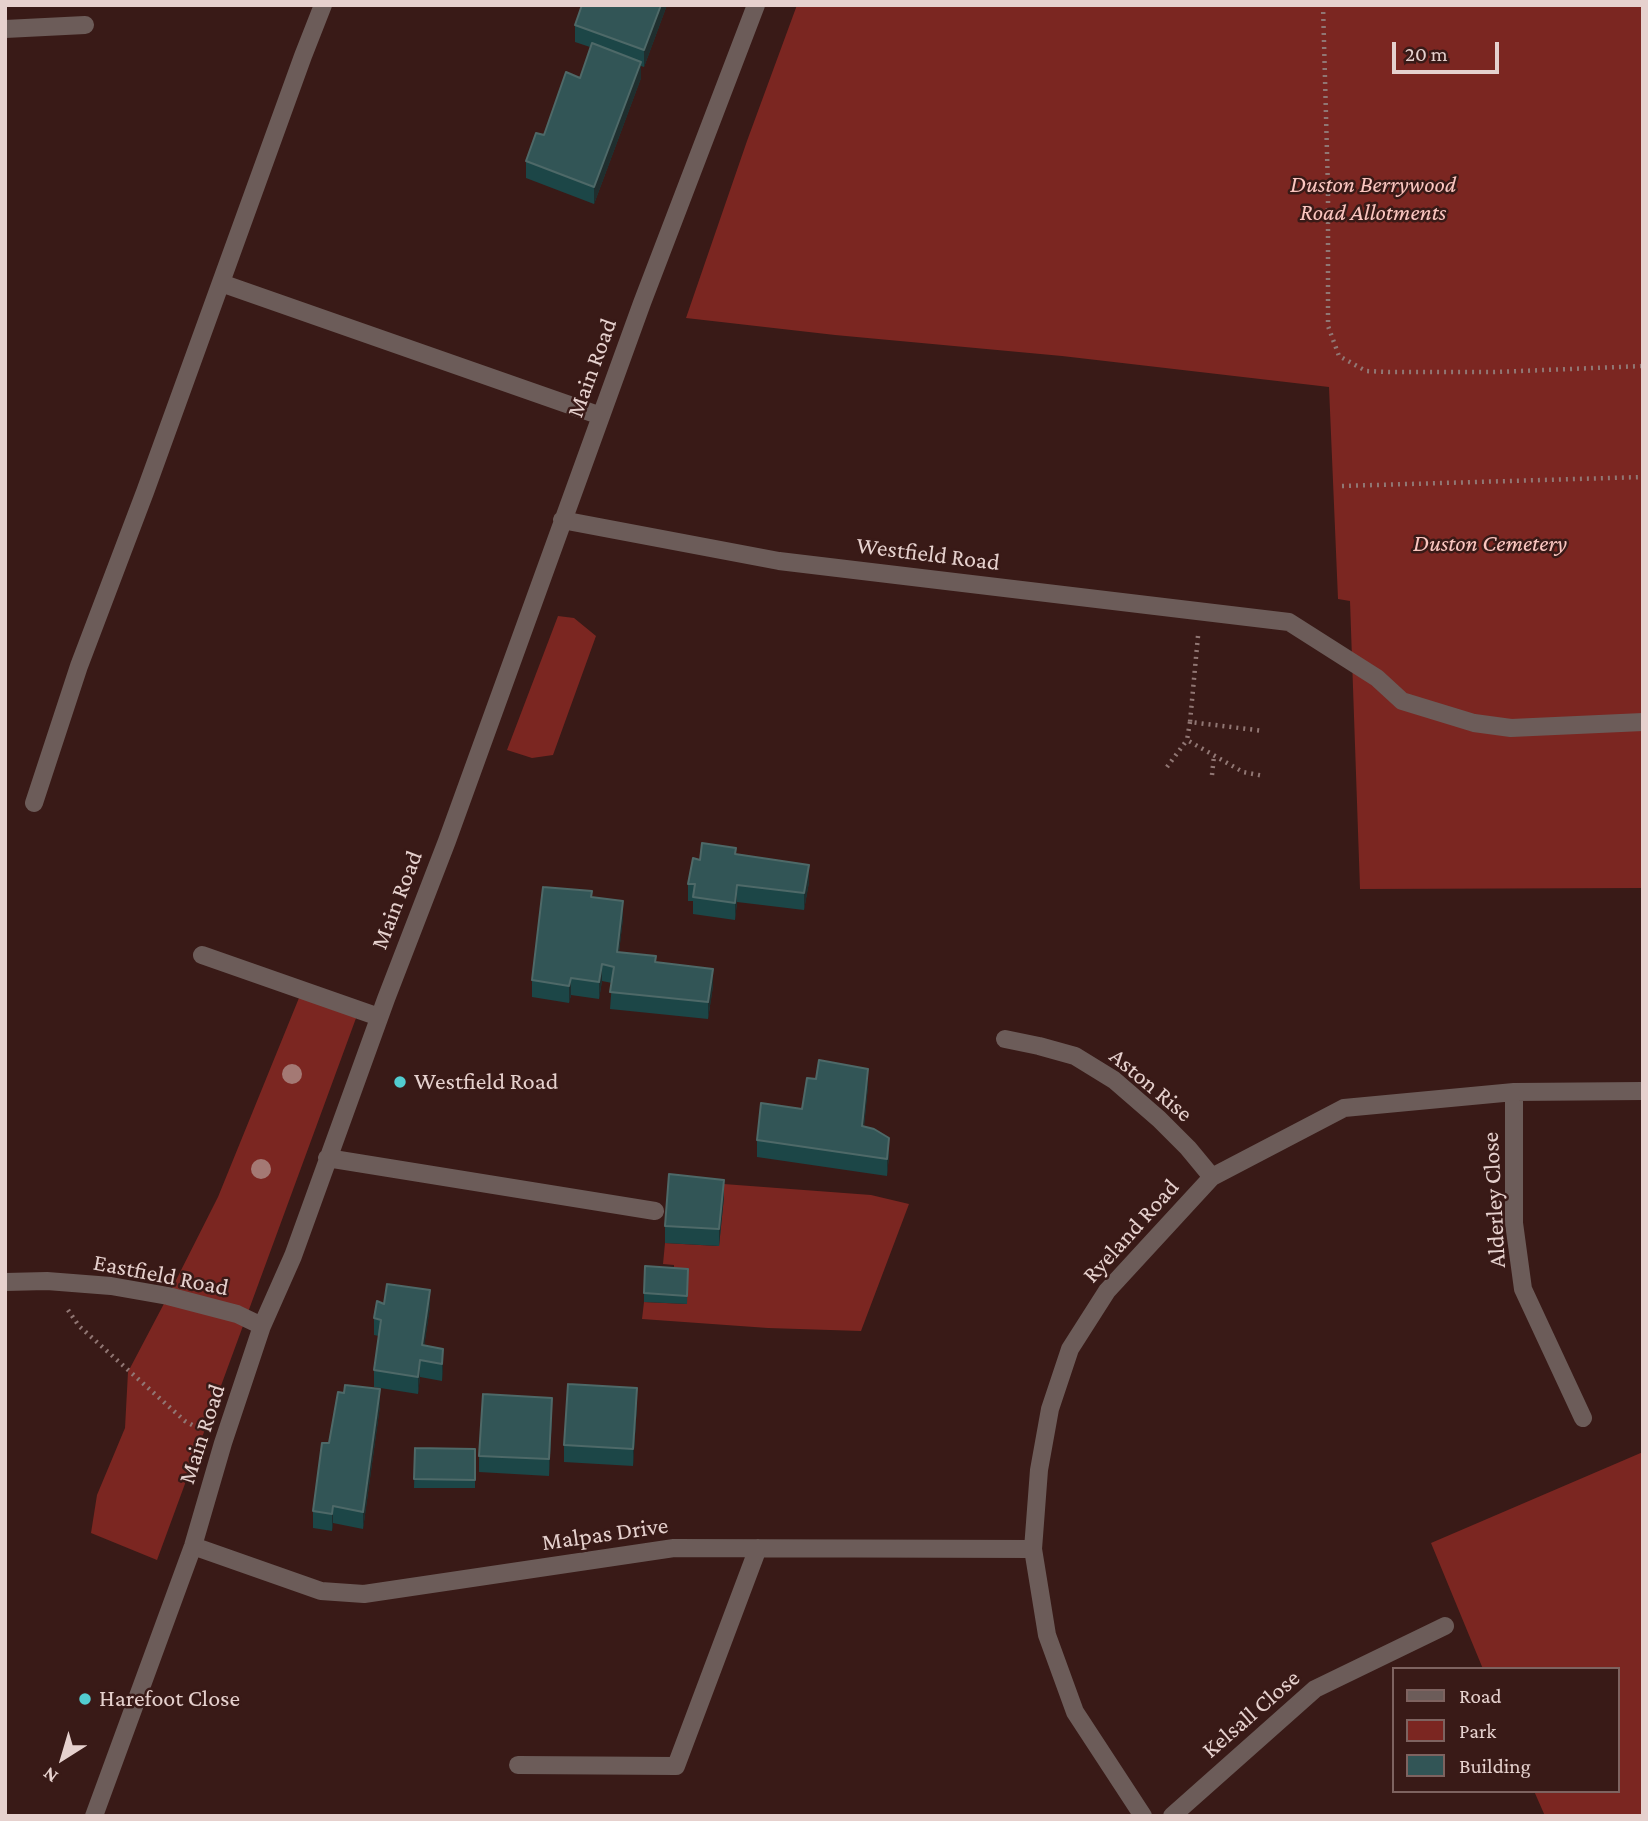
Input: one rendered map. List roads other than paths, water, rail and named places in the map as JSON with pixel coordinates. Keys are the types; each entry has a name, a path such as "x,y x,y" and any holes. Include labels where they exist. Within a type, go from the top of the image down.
{"street":[{"path":"34,803 79,666 323,5"},
{"name":"Main Road","path":"94,1816 193,1546 223,1443 262,1326 293,1256 562,520 756,5"},
{"path":"5,29 85,25"},
{"path":"221,284 601,416"},
{"name":"Westfield Road","path":"562,520 779,561 1289,622 1377,678 1402,701 1474,723 1511,728 1643,722"},
{"path":"202,955 379,1017"},
{"name":"Aston Rise","path":"1005,1039 1075,1056 1114,1080 1159,1119 1212,1177"},
{"name":"Ryeland Road","path":"1143,1816 1075,1712 1047,1635 1033,1549 1038,1470 1050,1409 1070,1349 1107,1291 1212,1177 1344,1108 1514,1092 1643,1091"},
{"name":"Alderley Close","path":"1514,1092 1514,1223 1523,1289 1583,1418"},
{"path":"327,1158 655,1211"},
{"name":"Eastfield Road","path":"5,1282 47,1281 111,1286 169,1296 237,1314 262,1326"},
{"name":"Malpas Drive","path":"193,1546 321,1591 364,1594 674,1548 1033,1549"},
{"path":"518,1765 676,1766 758,1548"},
{"name":"Kelsall Close","path":"1172,1816 1315,1689 1446,1626"}],"place":[{"name":"Westfield Road","path":"400,1082"},
{"name":"Harefoot Close","path":"85,1699"}],"park label":[{"name":"Duston Berrywood Road Allotments","path":"1373,199"},
{"name":"Duston Cemetery","path":"1490,544"}]}
